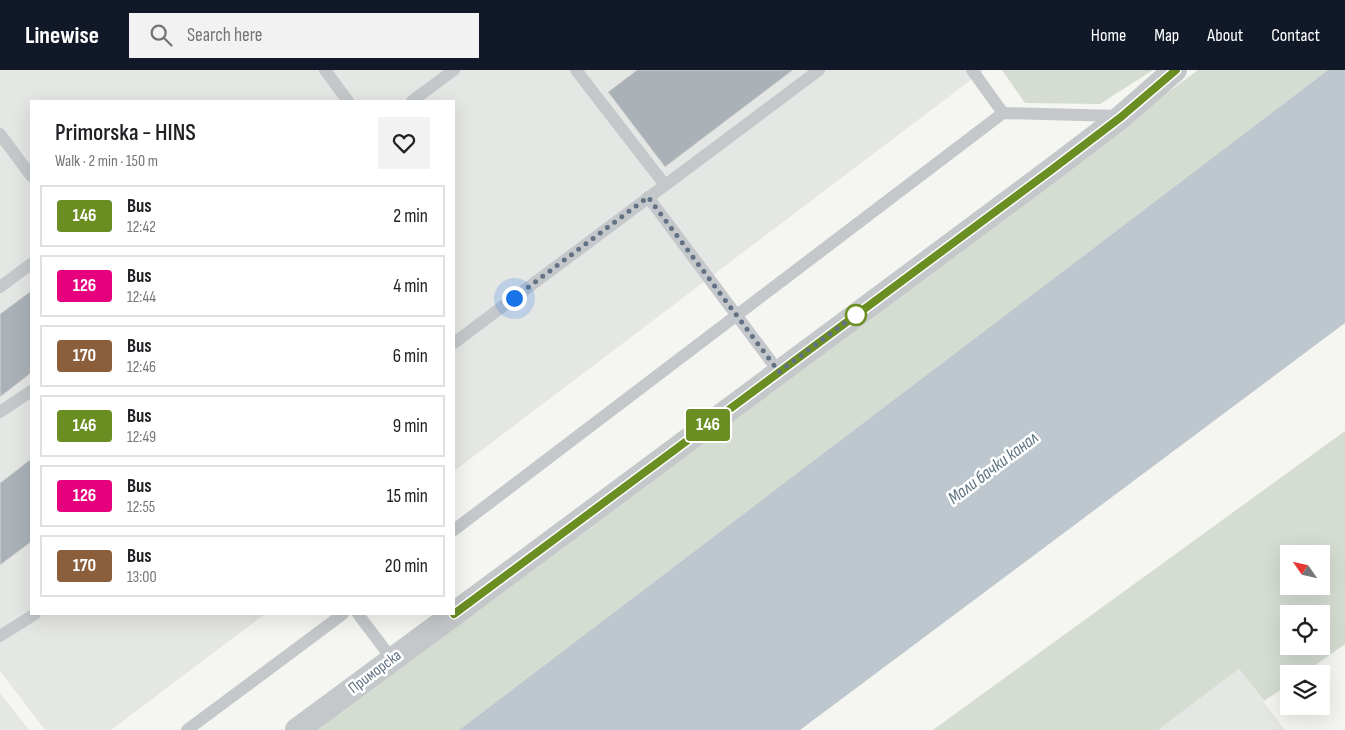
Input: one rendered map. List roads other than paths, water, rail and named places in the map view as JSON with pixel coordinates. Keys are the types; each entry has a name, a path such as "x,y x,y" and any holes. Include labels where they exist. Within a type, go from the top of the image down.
{"street":[{"name":"Приморска","path":"455,613 1121,117 1176,70"},
{"name":"Приморска","path":"297,730 453,615"}],"lane":[{"path":"325,70 347,100"},
{"path":"413,100 454,70"},
{"path":"576,70 665,185"},
{"path":"455,342 819,70"},
{"path":"972,70 1003,113"},
{"path":"455,529 1003,113 1121,117"},
{"path":"0,134 30,175"},
{"path":"648,197 779,372"},
{"path":"0,287 30,265"},
{"path":"0,412 30,391"},
{"path":"0,636 33,615"},
{"path":"187,730 341,615"},
{"path":"359,615 392,659"}],"water":[{"name":"Мали бачки канал","path":"1328,70 1345,70 1345,323 800,730 459,730"}]}
